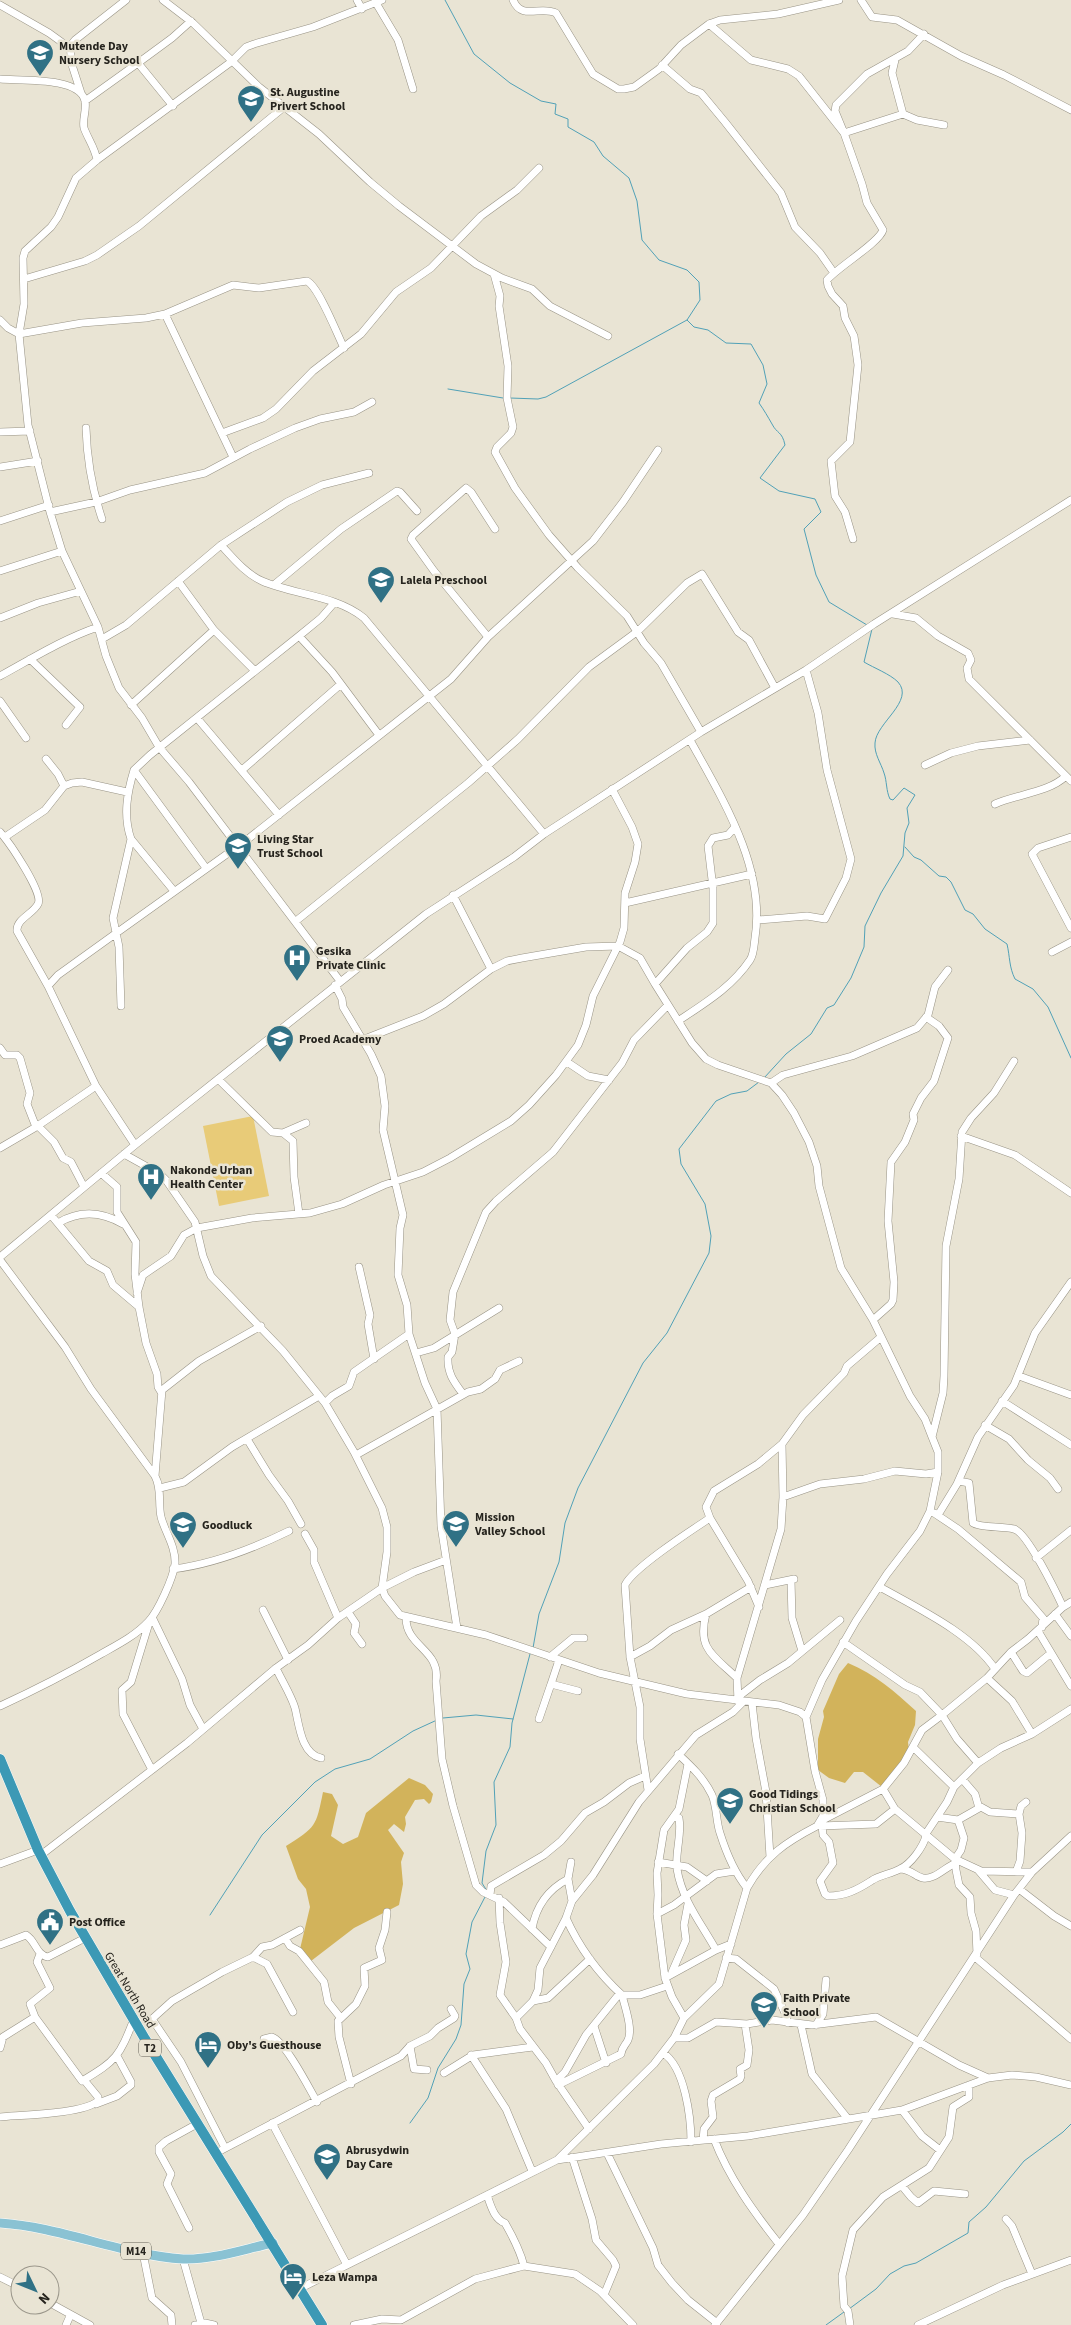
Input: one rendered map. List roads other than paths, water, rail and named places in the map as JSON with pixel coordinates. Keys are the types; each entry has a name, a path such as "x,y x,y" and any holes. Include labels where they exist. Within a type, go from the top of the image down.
{"highway":[{"name":"Great North Road","path":"0,1762 40,1852 85,1938 197,2124 220,2151 299,2289 322,2325"}],"main road":[{"name":"M14","path":"0,2223 57,2233 144,2253 183,2258 234,2252 273,2243"}],"street":[{"path":"97,160 95,148 84,128 85,101 80,93 72,66 70,46 126,0"},
{"path":"163,0 190,21 231,62 284,108 319,134 377,188 452,245 494,274 532,289 550,306 608,336"},
{"path":"357,0 362,10"},
{"path":"513,0 516,8 521,11 556,13 593,74 618,88 634,87 662,65 680,46 709,24 720,20 778,14 840,0"},
{"path":"861,0 872,17 898,20 961,56 1004,75 1071,110"},
{"path":"413,90 398,40 379,1 362,10 305,30 254,44 239,53 231,62 97,160 76,178 58,217 25,252 23,258 24,304 19,334 30,431 50,509 62,551 98,627 111,670 131,705 142,718 159,747 189,782 296,921 338,983 343,1007 381,1076 386,1106 383,1130 402,1215 398,1275 407,1305 409,1334 425,1383 437,1409 441,1526 457,1628"},
{"path":"0,5 49,33 67,46 70,46"},
{"path":"85,101 172,38 190,21"},
{"path":"709,24 751,60 788,69 799,76 844,133"},
{"path":"853,540 845,512 836,496 831,461 850,442 858,365 856,343 844,318 843,306 828,286 827,280 834,272 877,240 883,230 867,203 862,184 835,111 836,105 867,74 908,51 924,34"},
{"path":"895,60 892,73 903,114"},
{"path":"138,63 173,106"},
{"path":"662,65 690,89 701,93 782,193 795,227 820,253 834,272"},
{"path":"0,79 45,81 70,87 80,93"},
{"path":"24,279 85,261 97,255 139,226 284,108"},
{"path":"844,133 903,114 917,120 944,125"},
{"path":"222,433 270,414 281,405 313,371 361,334 396,292 426,272 481,216 517,190 539,168"},
{"path":"494,274 500,296 499,306 508,366 507,398 513,427 511,434 497,447 495,452 532,514 571,561 615,604 666,669 701,732"},
{"path":"0,320 8,328 19,334 91,321 146,318 165,314 233,285 259,288 307,281 311,283 319,297 344,348"},
{"path":"165,314 233,457"},
{"path":"0,521 50,509 96,502 130,490 205,474 233,457 295,428 320,419 354,412 372,402"},
{"path":"86,428 88,464 96,502 102,519"},
{"path":"0,432 30,431"},
{"path":"48,986 58,976 279,815 379,734 451,679 488,637 593,541 623,502 658,450"},
{"path":"0,467 38,461"},
{"path":"102,639 126,625 221,545 287,502 322,485 369,473"},
{"path":"488,637 434,571 411,539 413,535 466,488 472,492 495,529"},
{"path":"275,584 341,528 397,492 400,492 418,511"},
{"path":"152,1770 122,1712 122,1690 131,1682 137,1658 151,1619 173,1569 174,1555 161,1515 160,1488 155,1476 91,1389 65,1347 0,1258 135,1145 403,931 453,895 514,857 544,834 701,732 806,670 874,624 893,614 1071,500"},
{"path":"221,545 249,573 262,581 334,603 364,618 544,834"},
{"path":"0,571 62,551"},
{"path":"296,921 468,783 518,739 589,668 638,631 687,584 702,574 738,632 748,640 775,688"},
{"path":"178,581 214,630 255,671"},
{"path":"0,618 38,603 81,591"},
{"path":"174,891 132,839 126,820 127,792 134,770 159,747 299,636 334,603"},
{"path":"893,614 916,618 938,636 968,653 971,660 968,668 969,679 1068,779 995,804"},
{"path":"0,676 70,637 98,627"},
{"path":"131,705 214,630"},
{"path":"299,636 332,672 379,734"},
{"path":"30,659 80,707 66,725"},
{"path":"758,920 807,916 825,919 843,886 850,864 847,842 827,770 818,713 806,670"},
{"path":"242,770 341,684"},
{"path":"0,701 26,738"},
{"path":"197,718 279,815"},
{"path":"678,1021 721,993 751,959 758,920 752,874 745,847 734,828 717,788 690,740"},
{"path":"925,765 951,753 978,746 1030,740"},
{"path":"46,759 58,774 64,786"},
{"path":"134,770 206,868"},
{"path":"127,792 82,782 64,786 45,810 2,835 17,854 39,896 37,905 17,925 16,931 48,986 96,1086 135,1145"},
{"path":"137,1293 143,1275 171,1256 184,1235 197,1228 252,1218 299,1214 342,1204 394,1181 423,1172 511,1121 567,1062 584,1033 592,996 618,946 626,919 625,893 635,862 638,844 632,827 612,789"},
{"path":"654,984 687,948 711,928 713,917 713,882 708,846 713,838 728,835 734,828"},
{"path":"1071,837 1038,848 1032,854 1071,928"},
{"path":"121,1006 119,947 113,918 132,839"},
{"path":"625,903 752,874"},
{"path":"453,895 491,969"},
{"path":"1052,952 1071,942"},
{"path":"362,1040 423,1016 444,1004 491,969 507,961 586,947 618,946 640,958 654,984 692,1043 712,1063 765,1080 782,1095 809,1142 819,1173 819,1186 841,1268 874,1320 910,1396 925,1419 938,1452 938,1472 930,1511 920,1531 888,1574 843,1642 822,1680 806,1717 815,1771 823,1800 820,1824 823,1835 829,1842 833,1863 820,1882 828,1896 842,1895 857,1890 872,1880 901,1869 922,1846 925,1835 954,1787 978,1763 1001,1748 1032,1734 1071,1709"},
{"path":"765,1080 852,1056 917,1028 926,1017 935,987 948,970"},
{"path":"463,1394 448,1369 448,1357 452,1352 455,1334 450,1320 453,1292 486,1212 496,1201 553,1152 609,1080 634,1040 668,1005"},
{"path":"874,1320 893,1300 894,1282 888,1221 891,1162 905,1142 920,1098 934,1081 948,1038 939,1026 926,1017"},
{"path":"0,1048 5,1055 18,1055 20,1057 30,1092 27,1104 37,1126 54,1142 63,1158 71,1162 84,1187"},
{"path":"932,1437 943,1393 946,1246 960,1179 961,1136 971,1118 994,1093 1014,1061"},
{"path":"567,1062 588,1076 609,1080"},
{"path":"218,1079 269,1130 275,1133 284,1133 306,1123"},
{"path":"0,1148 37,1126 96,1086"},
{"path":"284,1133 294,1141 294,1177 299,1214"},
{"path":"961,1136 1015,1155 1071,1193"},
{"path":"124,1154 163,1177 191,1216 197,1228 203,1256 211,1276 261,1326 325,1403 356,1454 382,1508 387,1527 387,1552 382,1588 385,1596 398,1612 406,1618 457,1628 599,1673 635,1680 687,1694 784,1706 800,1712 806,1717"},
{"path":"101,1173 118,1189 116,1206 119,1217 137,1245 134,1270 139,1307 146,1343 158,1374 158,1387 161,1392 160,1432 155,1476"},
{"path":"58,1222 70,1216 99,1213 125,1226"},
{"path":"51,1214 89,1261 107,1272 112,1285 139,1307"},
{"path":"359,1267 370,1315 368,1324 374,1359"},
{"path":"938,1515 958,1481 985,1425 1019,1376 1035,1333 1071,1282"},
{"path":"416,1353 434,1348 499,1308"},
{"path":"161,1392 168,1384 199,1361 261,1326"},
{"path":"325,1403 332,1396 349,1386 354,1372 409,1334"},
{"path":"759,1607 751,1587 710,1518 706,1507 714,1491 758,1464 782,1444 803,1415 844,1373 846,1366 882,1337"},
{"path":"356,1454 463,1394 488,1384 496,1379 499,1371 519,1360"},
{"path":"1019,1376 1071,1395"},
{"path":"160,1488 184,1482 247,1439 319,1396"},
{"path":"1002,1401 1071,1445"},
{"path":"985,1425 1009,1440 1028,1460 1050,1478 1058,1489"},
{"path":"247,1439 301,1524"},
{"path":"739,1700 737,1678 781,1529 784,1496 782,1444"},
{"path":"784,1496 820,1484 864,1479 896,1471 926,1474 938,1472"},
{"path":"958,1481 969,1483 973,1523 979,1527 992,1525 1018,1530 1028,1541 1063,1607"},
{"path":"930,1511 958,1529 1021,1582 1025,1597 1043,1618 1040,1629 1071,1686"},
{"path":"648,1790 640,1739 640,1706 630,1657 624,1592 628,1580 655,1556 710,1518"},
{"path":"1036,1558 1071,1530"},
{"path":"173,1569 209,1564 228,1555 248,1550 289,1531"},
{"path":"305,1534 314,1550 314,1562 338,1618"},
{"path":"0,1864 40,1852 152,1770 276,1668 308,1645 338,1618 382,1588 414,1572 446,1560"},
{"path":"765,1585 793,1579 792,1618 802,1651"},
{"path":"630,1657 650,1646 671,1630 706,1614 751,1587"},
{"path":"880,1587 954,1630 988,1658 995,1669"},
{"path":"557,2160 663,2053 674,2038 684,2018 719,1984 747,1888 770,1858 788,1841 884,1789 914,1748 922,1730 956,1705 987,1678 1010,1652 1071,1602"},
{"path":"263,1610 288,1660"},
{"path":"348,1612 356,1624 354,1633 362,1644"},
{"path":"706,1614 702,1631 704,1641 710,1652 737,1678"},
{"path":"1055,1614 1071,1636"},
{"path":"406,1618 410,1635 428,1653 438,1671 436,1681 442,1759 453,1806 476,1885 490,1895 499,1898 551,1947"},
{"path":"0,1706 52,1682 118,1644 151,1619"},
{"path":"151,1619 182,1679 190,1705 203,1729"},
{"path":"516,2018 533,2001 538,1990 540,1968 566,1918 572,1901 593,1875 648,1790 698,1733 733,1712 739,1700 760,1680 788,1663 840,1620"},
{"path":"550,1657 573,1638 584,1638"},
{"path":"843,1642 905,1685 920,1692 942,1715 957,1739 978,1763"},
{"path":"1010,1652 1023,1671 1027,1673 1052,1653"},
{"path":"539,1719 559,1660"},
{"path":"276,1668 294,1707 298,1729 311,1754 321,1758"},
{"path":"987,1678 1012,1701 1032,1734"},
{"path":"551,1684 578,1691"},
{"path":"752,1703 766,1792 770,1858"},
{"path":"914,1748 954,1787"},
{"path":"678,1754 700,1777 713,1797 720,1833 735,1871 747,1888"},
{"path":"684,2018 667,1986 657,1914 658,1862 664,1830 675,1816 684,1794 688,1764"},
{"path":"490,1895 491,1886 544,1855 559,1842 585,1813 608,1800 629,1783 645,1776"},
{"path":"962,1779 976,1794 979,1808"},
{"path":"884,1789 895,1809 955,1861 978,1870 1032,1872"},
{"path":"1016,1872 1020,1860 1022,1833 1019,1814 1021,1806 1026,1802"},
{"path":"937,1817 958,1820 979,1808 990,1812 1019,1814"},
{"path":"820,1824 876,1824 895,1809"},
{"path":"675,1816 679,1818 681,1829 677,1864 687,1901 716,1950"},
{"path":"901,1869 912,1871 921,1878 929,1878 955,1861 961,1850 964,1838 958,1820"},
{"path":"607,2153 653,2248 658,2266 688,2300 716,2324 802,2215 848,2150 1014,1895 1032,1872 1071,1836"},
{"path":"955,1861 959,1885 970,1897 971,1913 976,1931 976,1955 1071,2039"},
{"path":"571,1862 568,1879 572,1901"},
{"path":"658,1862 677,1864 698,1873 707,1881"},
{"path":"978,1870 995,1890 1014,1895"},
{"path":"657,1914 687,1901 718,1872 735,1871"},
{"path":"532,1929 538,1907 554,1888 568,1879"},
{"path":"1019,1889 1054,1916 1071,1926"},
{"path":"499,1898 500,1923 506,1959 500,1995 516,2018 520,2029 546,2063 557,2083 589,2129"},
{"path":"672,1973 686,1940 684,1925 687,1901"},
{"path":"351,2084 338,2032 340,2017 354,2006 365,1986 364,1968 382,1960 379,1948 386,1930 387,1912"},
{"path":"557,2083 620,2056 623,2046 628,2039 629,2020 621,1994 590,1959 575,1938 566,1918"},
{"path":"84,2080 117,2056 125,2043 134,2019 152,2019 177,1998 252,1957 262,1947 300,1930"},
{"path":"0,1946 26,1935 32,1939 40,1954 46,1957 53,1957 85,1938"},
{"path":"285,1938 290,1946 299,1951 323,1980 328,2002 340,2017"},
{"path":"665,1978 716,1950 731,1944"},
{"path":"40,1954 37,1962 50,1988 30,2004 35,2017 78,2078 81,2081 84,2080 98,2097 96,2104"},
{"path":"252,1957 267,1964 293,2012"},
{"path":"726,1958 736,1959 774,1989 788,2023"},
{"path":"533,2001 548,1998 590,1959"},
{"path":"816,2025 822,2014 826,1980"},
{"path":"621,1994 640,1995 667,1986"},
{"path":"557,2083 566,2072 577,2050 594,2026 621,1994"},
{"path":"152,2019 181,2062 220,2151 402,2056 410,2046 430,2036 438,2028 453,2019 455,2016 452,2009"},
{"path":"674,2038 688,2038 714,2022 745,2024 772,2020 801,2025 816,2025 876,2016 958,2066 988,2078"},
{"path":"0,2048 3,2037 35,2017"},
{"path":"702,2140 704,2129 713,2117 712,2095 740,2079 742,2076 740,2069 747,2065 749,2050 745,2024"},
{"path":"801,2025 812,2074 848,2119"},
{"path":"594,2026 606,2063"},
{"path":"264,2039 272,2037 278,2040 295,2062 317,2102"},
{"path":"410,2046 414,2069 427,2070"},
{"path":"444,2073 471,2055 533,2047"},
{"path":"663,2053 672,2060 686,2096 691,2121 691,2142"},
{"path":"471,2055 506,2109 532,2171"},
{"path":"0,2117 68,2111 96,2104 117,2096 131,2085 131,2082 117,2056"},
{"path":"299,2289 557,2160 661,2144 748,2136 902,2110 988,2078 1019,2075 1071,2085"},
{"path":"850,2325 848,2311 844,2306 842,2276 853,2230 884,2197 928,2170 950,2133 953,2106 969,2097 969,2085"},
{"path":"902,2110 917,2130 940,2150"},
{"path":"272,2123 347,2265"},
{"path":"189,2228 167,2184 171,2174 159,2152 159,2147 166,2141 197,2124"},
{"path":"714,2139 731,2177 779,2244"},
{"path":"572,2157 592,2219 596,2240 616,2266 604,2295"},
{"path":"902,2186 918,2203 934,2192 966,2194"},
{"path":"487,2195 496,2217 506,2223 514,2243 519,2248 524,2266"},
{"path":"1006,2219 1012,2226 1032,2274"},
{"path":"144,2253 152,2298 171,2315 172,2325"},
{"path":"183,2258 198,2324 214,2325"},
{"path":"918,2325 974,2297 1071,2260"},
{"path":"354,2325 382,2319 396,2323 475,2279 524,2266 575,2274 604,2295 634,2325"},
{"path":"60,2310 90,2325"},
{"path":"66,2325 70,2316"}],"waterway":[{"path":"445,0 474,54 510,83 541,101 556,104 555,114 568,119 568,127 594,142 603,156 629,178 637,201 642,240 659,260 687,270 699,282 700,300 687,320 694,327 708,330 726,343 751,344 763,365 767,384 759,403 781,435 785,445 760,478 779,491 815,499 821,512 804,529 816,575 829,602 867,625"},
{"path":"510,398 538,399 546,397 687,320"},
{"path":"448,389 503,398"},
{"path":"764,1078 786,1054 811,1034 827,1008 834,1005 851,978 864,947 865,926 881,893 903,856 905,833 909,823 907,808 915,795 904,788 893,800 890,799 883,769 875,747 877,735 902,697 902,689 895,679 864,662 872,629"},
{"path":"905,847 914,857 921,860 939,876 946,877 951,882 965,910 973,914 985,929 1007,944 1015,979 1033,989 1048,1007 1071,1058"},
{"path":"533,1648 539,1614 559,1562 565,1523 578,1488 643,1363 667,1333 709,1253 711,1236 705,1204 681,1164 679,1149 716,1101 731,1094 747,1091 759,1082"},
{"path":"487,1891 482,1883 486,1851 496,1825 494,1782 510,1747 512,1723 530,1654"},
{"path":"443,1718 476,1715 513,1719"},
{"path":"210,1915 262,1835 315,1782 335,1769 370,1759 413,1731 437,1720"},
{"path":"410,2123 428,2098 438,2068 456,2039 461,2025 464,1984 470,1969 466,1954 472,1922 485,1897"},
{"path":"849,2309 876,2289 890,2274 904,2266 916,2263 968,2233 969,2222 986,2207 1024,2161 1071,2124"},
{"path":"826,2325 844,2312"}],"place":[{"name":"Mutende Day Nursery School","path":"40,77"},
{"name":"St. Augustine Privert School","path":"251,123"},
{"name":"Lalela Preschool","path":"381,604"},
{"name":"Living Star Trust School","path":"238,870"},
{"name":"Gesika Private Clinic","path":"297,982"},
{"name":"Proed Academy","path":"280,1063"},
{"name":"Nakonde Urban Health Center","path":"151,1201"},
{"name":"Mission Valley School","path":"456,1548"},
{"name":"Goodluck","path":"183,1549"},
{"name":"Good Tidings Christian School","path":"730,1825"},
{"name":"Post Office","path":"50,1946"},
{"name":"Faith Private School","path":"764,2029"},
{"name":"Oby's Guesthouse","path":"208,2069"},
{"name":"Abrusydwin Day Care","path":"327,2181"},
{"name":"Leza Wampa","path":"293,2301"}]}
